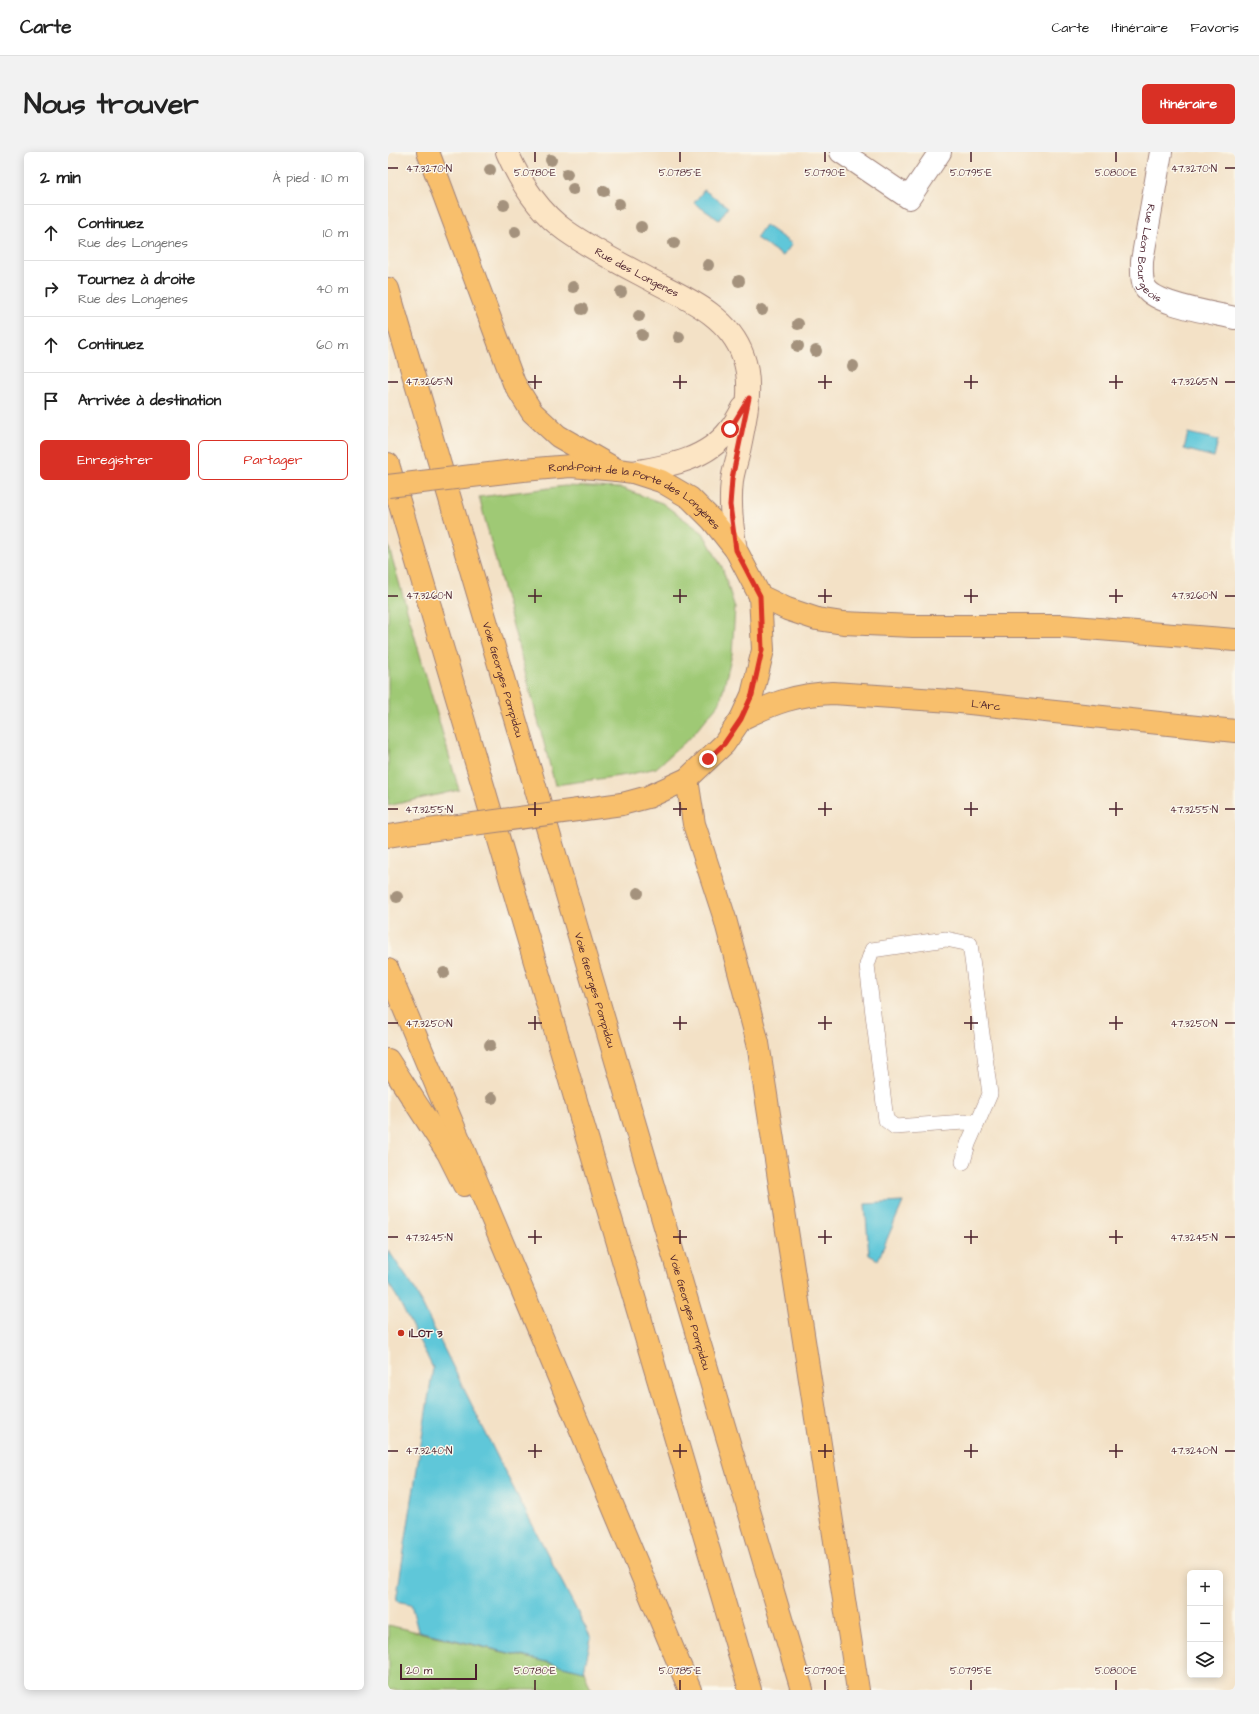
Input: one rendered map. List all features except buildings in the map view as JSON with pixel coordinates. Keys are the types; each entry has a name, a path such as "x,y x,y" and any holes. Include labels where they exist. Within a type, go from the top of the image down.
{"main road":[{"path":"428,152 514,383 532,412 558,436 625,471 670,466 695,457 713,446 730,429 749,398"},
{"name":"Rue des Longenes","path":"507,152 514,168 535,202 565,230 601,253 704,309 721,322 736,339 744,357 748,378 749,398 732,479 730,505 736,550"},
{"name":"Voie Georges Pompidou","path":"388,289 802,1690"},
{"path":"388,464 750,1690"},
{"name":"Rond-Point de la Porte des Longènes","path":"388,486 523,470 571,466 625,471 661,481 690,498 712,520 736,550 760,596 762,650 752,695 741,719 724,744 687,779 648,798 622,804 388,836"},
{"path":"760,596 787,609 817,619 843,623 913,626 1062,626 1235,640"},
{"name":"L'Arc","path":"741,719 768,705 794,697 833,693 952,701 1235,731"},
{"path":"687,779 694,824 731,940 758,1043 858,1690"},
{"path":"388,970 690,1690"},
{"path":"388,1060 448,1153 550,1355"}],"street":[{"path":"841,152 909,198 940,152"},
{"name":"Rue Léon Bourgeois","path":"1161,152 1142,261 1144,286 1156,297 1172,304 1235,318"}],"lane":[{"path":"963,1162 968,1144 990,1094 970,944 946,939 872,950 868,965 886,1120 895,1127 964,1122 977,1123"}],"green space":[{"path":"565,486 621,488 662,503 703,533 722,567 735,608 732,654 720,702 692,736 656,768 627,775 555,785 479,497"},
{"path":"388,544 459,790 388,806"},
{"path":"388,1625 584,1671 591,1690 388,1690"}],"water":[{"path":"704,190 728,207 719,220 694,203"},
{"path":"765,225 792,244 783,256 756,238"},
{"path":"1188,433 1218,440 1214,457 1184,449"},
{"path":"903,1202 878,1260 869,1255 865,1204"},
{"path":"388,1250 414,1288 501,1464 591,1638 584,1671 418,1631 411,1604 396,1601 433,1368 397,1297 388,1283"}],"place":[{"name":"ILOT 3","path":"401,1333"}],"route":[{"path":"708,759 724,744 741,719 752,695 762,650 760,596 736,550 730,505 732,479 749,398 730,429"}]}
